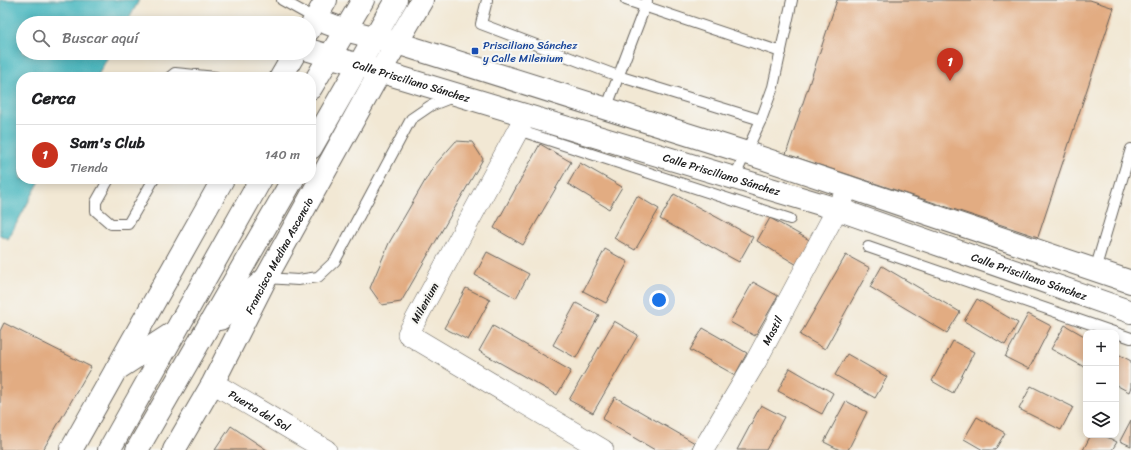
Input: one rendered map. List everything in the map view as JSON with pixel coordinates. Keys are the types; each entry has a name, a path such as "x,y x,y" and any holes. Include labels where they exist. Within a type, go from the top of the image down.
{"main road":[{"path":"316,17 326,0"},
{"path":"315,72 319,53 345,30 363,0"},
{"path":"316,139 396,0"},
{"name":"Francisco Medina Ascencio","path":"174,450 213,383 266,278 381,70 422,0"},
{"path":"316,25 345,30 397,43 747,152 1131,282"},
{"name":"Calle Prisciliano Sánchez","path":"319,53 381,70 458,94 522,123 734,178 837,209 1131,312"},
{"path":"284,72 291,60"},
{"path":"71,450 220,184"},
{"path":"109,450 258,184"},
{"path":"137,450 290,184"},
{"path":"207,330 266,278"},
{"path":"116,370 176,332"}],"street":[{"name":"Milenium","path":"522,123 408,334 603,450"},
{"name":"Mastil","path":"703,450 760,354 849,187"},
{"name":"Puerta del Sol","path":"213,383 326,450"}],"lane":[{"path":"282,0 302,16"},
{"path":"487,0 481,24 618,76 761,120"},
{"path":"626,0 646,3 781,52"},
{"path":"734,178 761,120 773,87 792,0"},
{"path":"606,109 646,3"},
{"path":"266,278 298,280 318,277 335,261 411,119 430,106 458,94"},
{"path":"522,123 790,219"},
{"path":"1095,270 1131,149"},
{"path":"106,184 96,202 96,211 111,224 128,224 151,184"},
{"path":"868,247 1131,338"}],"water":[{"path":"0,0 139,0 131,16 16,16 16,60 106,60 100,72 16,72 16,184 38,184 8,239 0,235"}],"building":[{"path":"837,0 1090,0 1114,8 1038,237 786,154"},
{"path":"456,141 472,142 483,159 401,302 382,305 370,288 389,243 433,167"},
{"path":"540,144 571,162 523,245 494,228"},
{"path":"580,163 622,187 609,209 568,184"},
{"path":"674,194 753,237 739,262 660,219"},
{"path":"637,196 659,209 635,250 614,238"},
{"path":"770,218 813,242 799,266 757,241"},
{"path":"605,249 628,262 606,303 583,291"},
{"path":"487,252 529,274 516,298 475,275"},
{"path":"846,255 870,268 825,349 800,335"},
{"path":"882,266 960,312 947,333 870,287"},
{"path":"753,282 778,296 755,336 730,322"},
{"path":"466,288 490,300 468,340 444,328"},
{"path":"977,299 1018,323 1005,345 964,321"},
{"path":"576,303 599,315 576,358 553,345"},
{"path":"1028,314 1051,326 1029,369 1005,357"},
{"path":"614,321 638,335 593,413 569,400"},
{"path":"4,323 91,367 43,450 0,450 0,331"},
{"path":"1065,325 1083,335 1083,366 1051,349"},
{"path":"493,326 571,371 557,395 479,351"},
{"path":"703,328 747,353 735,375 690,350"},
{"path":"953,341 974,352 953,393 932,381"},
{"path":"847,354 887,377 875,398 835,375"},
{"path":"1119,355 1131,361 1131,387 1129,392 1119,387"},
{"path":"790,368 833,393 822,414 778,391"},
{"path":"1031,386 1073,407 1061,430 1019,409"},
{"path":"615,397 695,443 691,450 655,450 602,419"},
{"path":"846,401 867,412 848,450 840,450 824,442"},
{"path":"761,405 784,417 766,450 737,450"},
{"path":"977,417 1005,433 995,450 983,450 964,439"},
{"path":"1131,420 1131,446 1120,441"},
{"path":"231,426 267,450 215,450"},
{"path":"1089,438 1109,438 1117,442 1112,450 1083,450"}],"place":[{"name":"Prisciliano Sánchez y Calle Milenium","path":"475,51"},
{"name":"Sam's Club","path":"950,81"}]}
